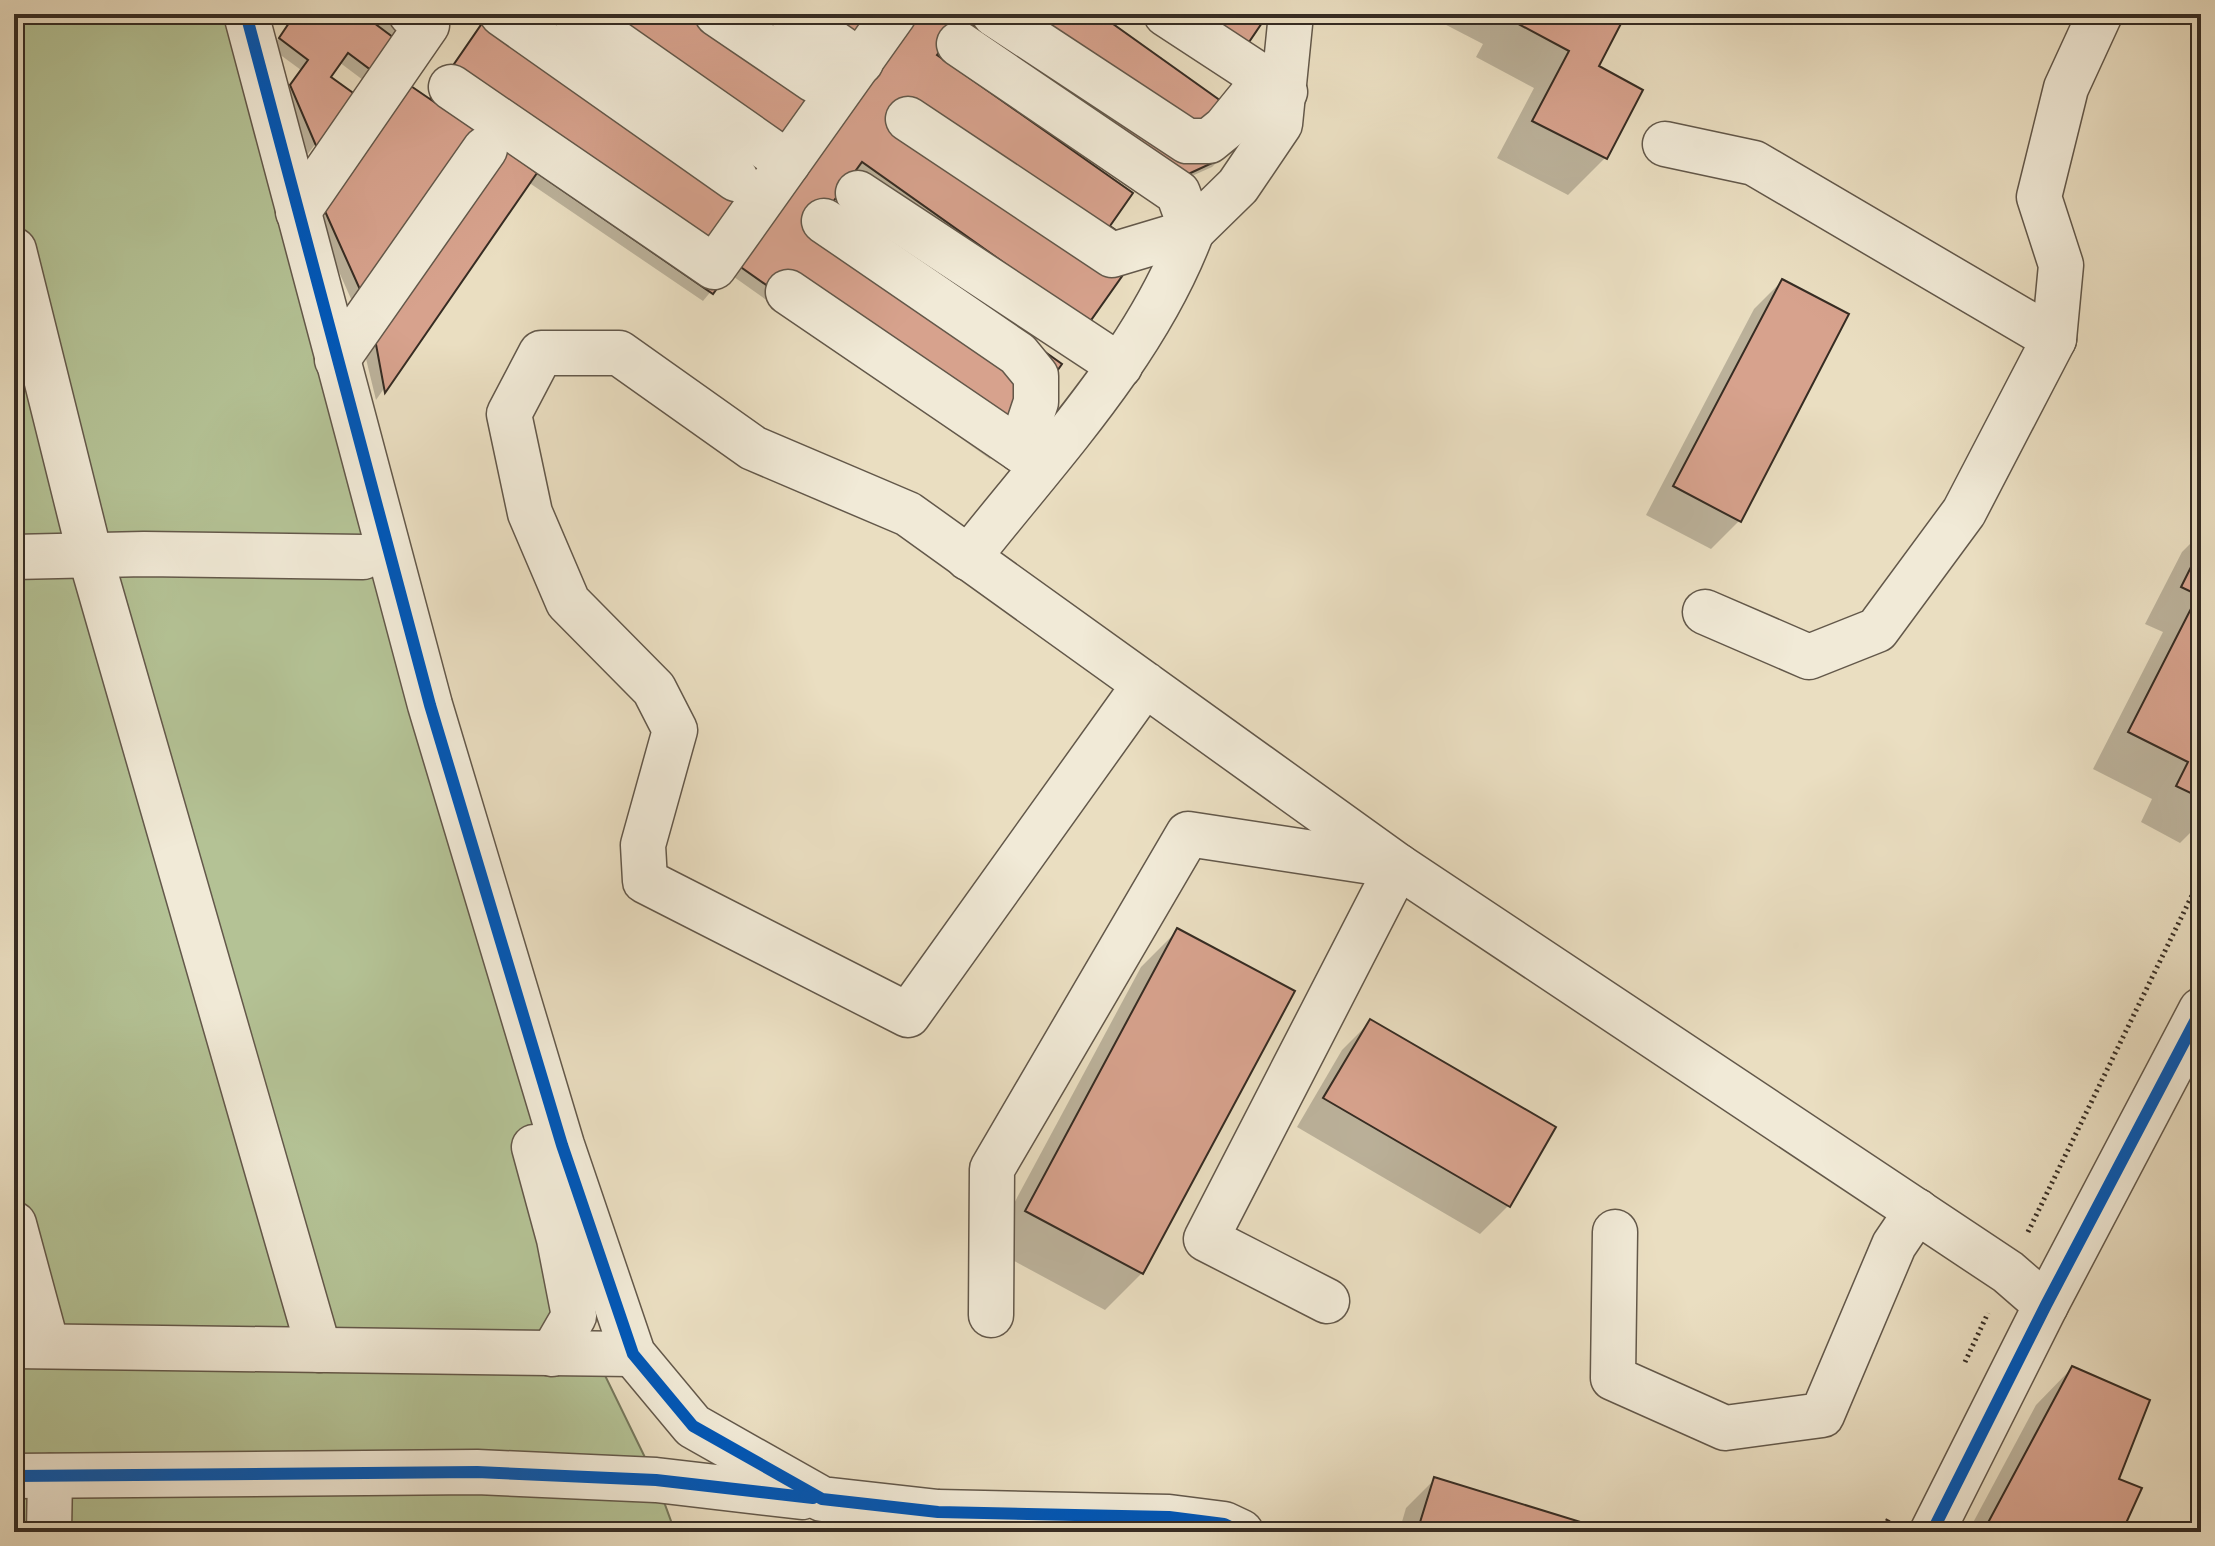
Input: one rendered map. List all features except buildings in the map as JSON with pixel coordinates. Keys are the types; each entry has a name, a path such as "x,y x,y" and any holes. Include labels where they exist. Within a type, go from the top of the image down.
{"street":[{"path":"218,14 363,557 383,589 559,1239 574,1316 552,1354"},
{"path":"246,14 430,705 562,1145 633,1354 693,1426 822,1499"},
{"path":"298,212 427,25 411,14"},
{"path":"502,14 736,179"},
{"path":"575,14 788,163"},
{"path":"717,14 814,80"},
{"path":"792,14 861,62"},
{"path":"451,87 714,267 894,14"},
{"path":"994,14 1187,141 1209,141 1275,86"},
{"path":"1166,14 1275,86"},
{"path":"968,558 1031,457 1120,366 1176,274 1192,231 1238,186 1280,124 1275,86 1291,14"},
{"path":"1705,612 1809,657 1877,630 1964,512 2054,339 2061,265 2039,197 2066,88 2100,14"},
{"path":"959,44 1178,193 1192,231"},
{"path":"908,119 1112,255 1192,231"},
{"path":"1665,144 1754,163 2054,339"},
{"path":"337,360 485,149"},
{"path":"858,193 1120,366"},
{"path":"824,221 1018,354 1036,376 1031,457"},
{"path":"14,250 90,555 319,1350"},
{"path":"788,292 1031,457"},
{"path":"1145,684 908,1015 645,881 643,845 675,730 654,689 568,602 530,513 509,414 541,353 619,353 753,448 908,514 968,558 1145,684 1398,866 2008,1272 2046,1305"},
{"path":"14,557 363,557"},
{"path":"991,1315 992,1169 1188,834 1398,866"},
{"path":"1327,1301 1206,1239 1398,866"},
{"path":"1932,1532 2046,1305 2201,1010"},
{"path":"1615,1232 1613,1378 1725,1428 1822,1415 1894,1245 1917,1211"},
{"path":"14,1224 31,1346 633,1354"},
{"path":"49,1532 32,1476 477,1472 656,1480 938,1512 1169,1517 1224,1524 1241,1532"}],"path":[{"path":"1962,1368 2201,877"},
{"path":"1882,1532 1896,1505"}],"green space":[{"path":"14,14 229,14 562,1198 595,1355 656,1480 675,1532 14,1532"}],"cycle path":[{"path":"246,14 430,705 562,1145 633,1354 693,1426 822,1499 938,1512 1169,1517 1224,1524 1241,1532"},
{"path":"1932,1532 2046,1305 2201,1010"},
{"path":"14,1476 477,1472 656,1480 813,1498"}]}
